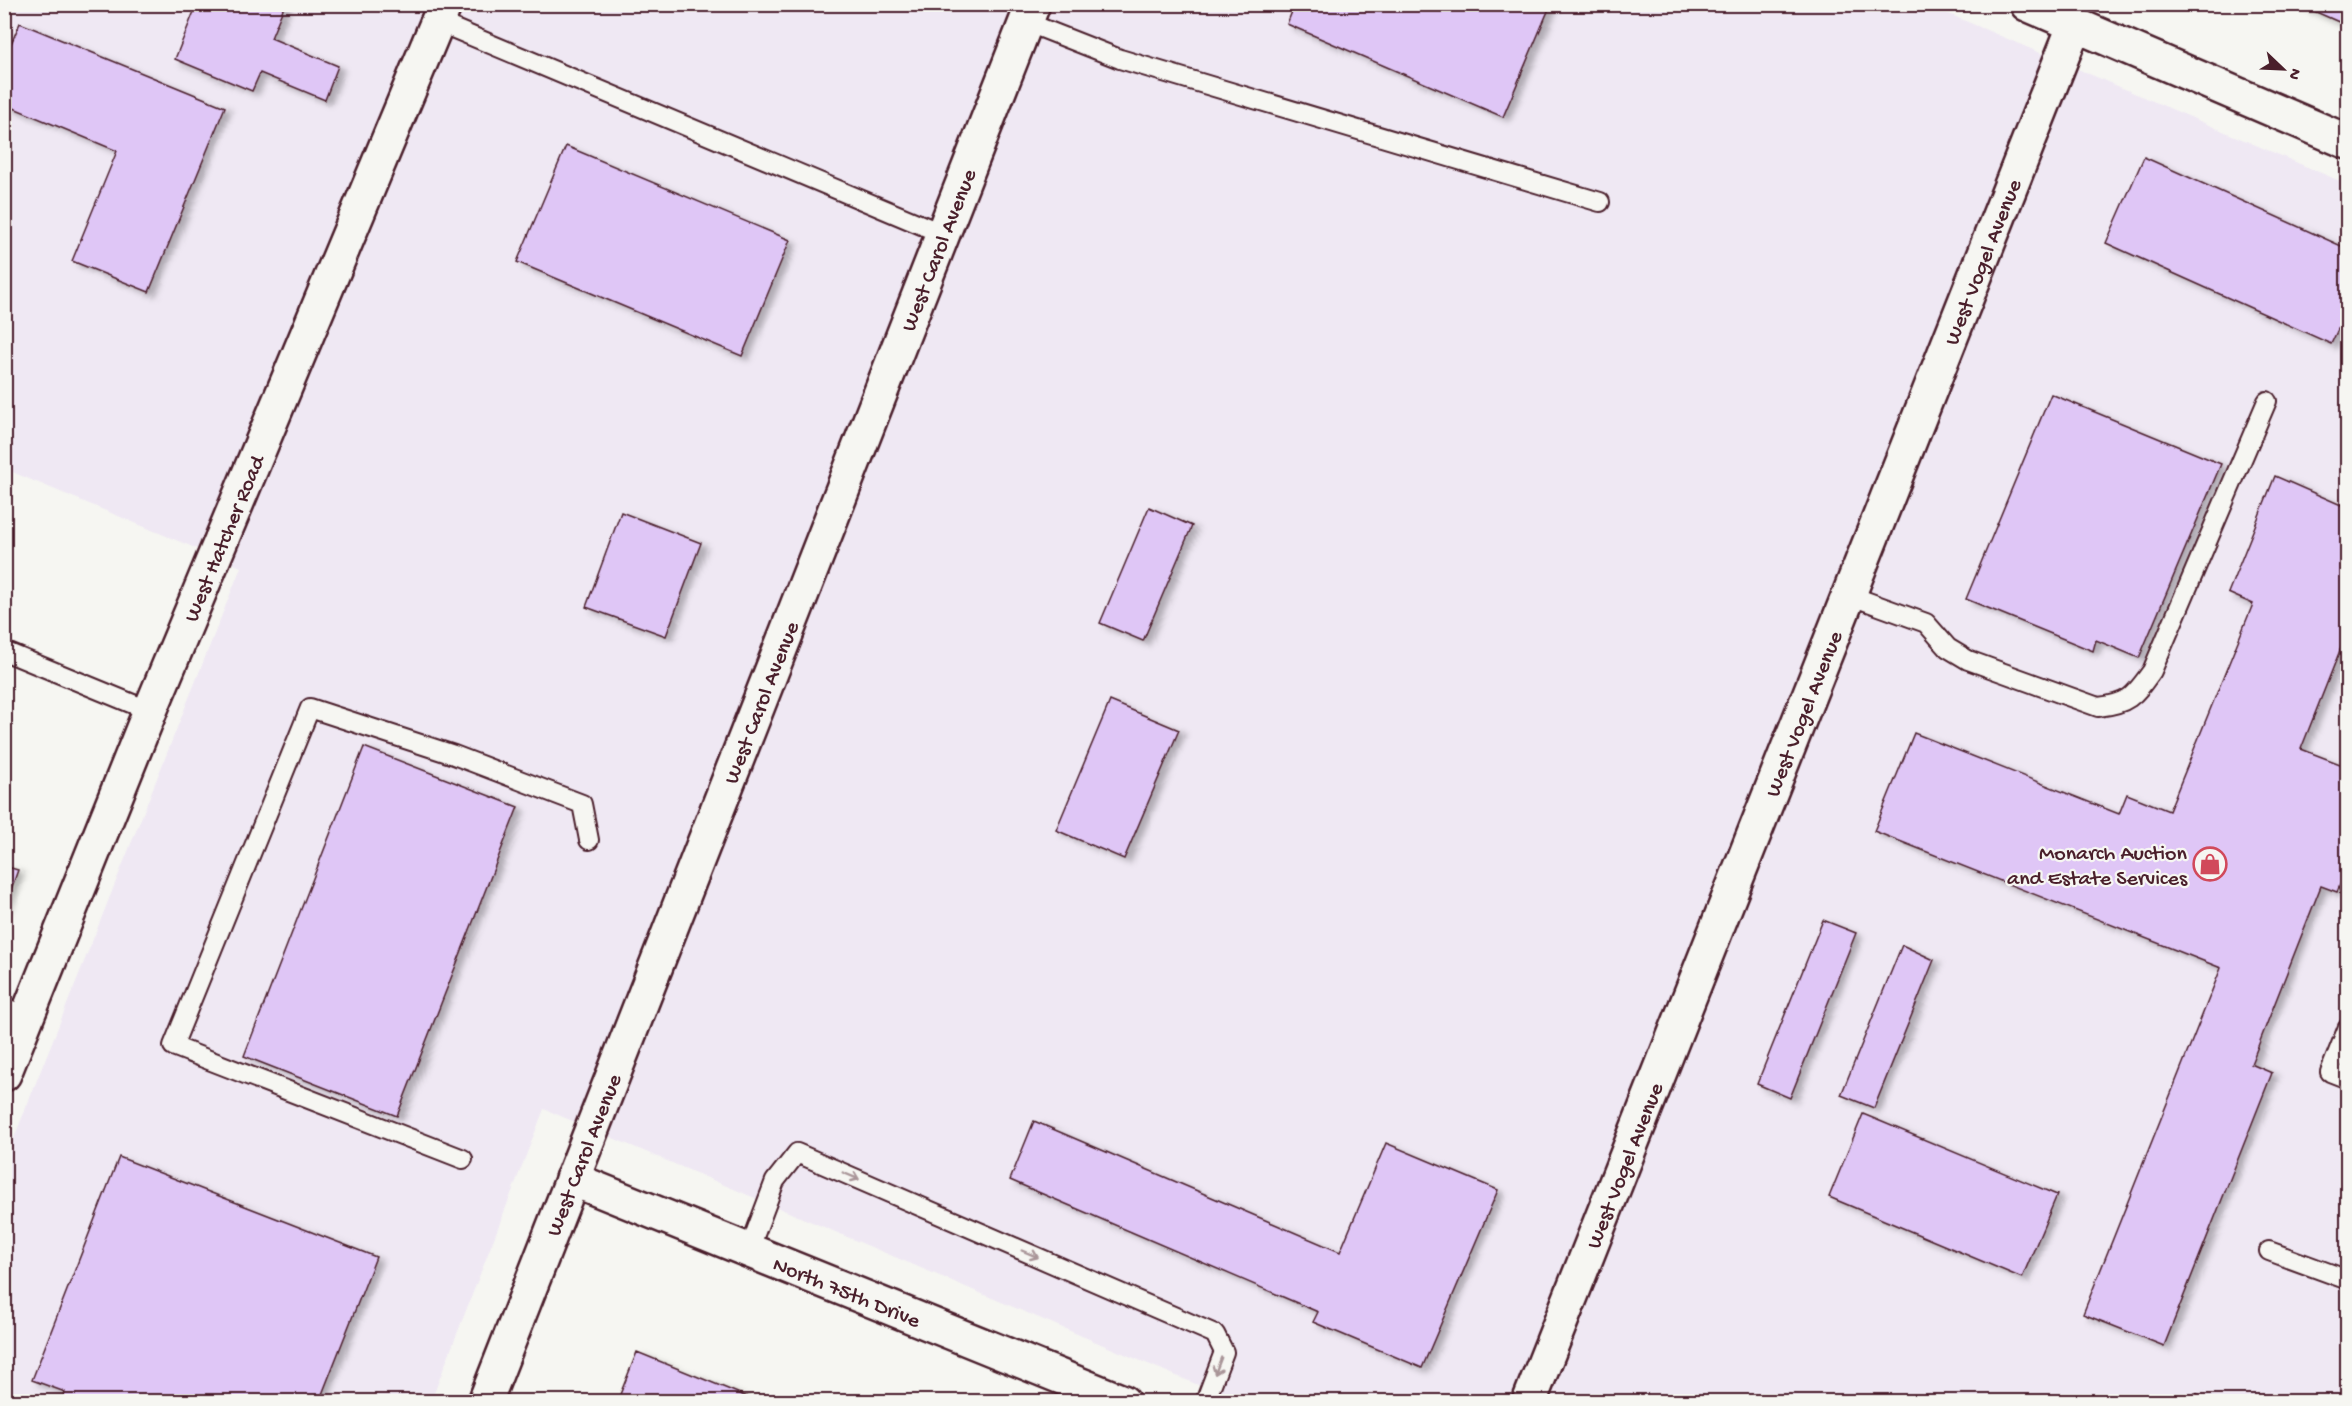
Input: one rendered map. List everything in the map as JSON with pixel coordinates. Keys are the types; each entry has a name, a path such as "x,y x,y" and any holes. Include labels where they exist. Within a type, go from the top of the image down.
{"street":[{"path":"2027,4 2348,142"},
{"name":"West Hatcher Road","path":"4,1074 16,1012 150,711 442,13"},
{"name":"West Carol Avenue","path":"485,1401 1029,13"},
{"name":"West Vogel Avenue","path":"1529,1401 1850,595 2074,24"},
{"name":"North 75th Drive","path":"572,1179 1123,1401"}],"lane":[{"path":"442,13 943,234"},
{"path":"1029,13 1120,59 1600,202"},
{"path":"1850,595 1926,623 1948,648 1968,660 2098,707 2116,705 2135,695 2152,671 2267,401"},
{"path":"4,651 150,711"},
{"path":"463,1159 172,1046 310,708 454,755 582,804 589,840"},
{"path":"2348,1028 2330,1072 2348,1079"},
{"path":"749,1250 776,1181 797,1153 1215,1334 1224,1352 1205,1401"},
{"path":"2269,1251 2348,1280"}],"shaded area":[{"path":"5,5 1928,5 2347,184 2347,1401 1236,1401 544,1109 431,1401 5,1401 4,1163 241,567 5,469"}],"building":[{"path":"197,4 285,4 271,38 338,66 325,100 260,73 252,91 175,59"},
{"path":"1295,4 1551,4 1503,117 1287,24"},
{"path":"2298,4 2348,4 2348,26"},
{"path":"20,23 225,107 149,292 72,261 117,151 4,104 4,60"},
{"path":"566,146 790,240 742,356 517,262"},
{"path":"2144,157 2348,249 2348,308 2331,344 2106,243"},
{"path":"2051,394 2221,464 2139,658 2096,640 2093,651 1966,599"},
{"path":"2275,476 2348,508 2348,630 2301,749 2348,767 2348,866 2337,892 2321,886 2251,1064 2272,1073 2164,1346 2083,1314 2221,968 1874,831 1914,733 2119,814 2127,794 2169,811 2253,604 2228,593"},
{"path":"1149,507 1192,526 1143,641 1100,623"},
{"path":"621,512 701,543 666,636 586,607"},
{"path":"1110,701 1179,730 1124,859 1056,830"},
{"path":"364,747 518,807 397,1116 244,1056"},
{"path":"4,866 18,870 4,909"},
{"path":"1823,920 1856,933 1790,1098 1757,1084"},
{"path":"1902,945 1934,960 1874,1108 1841,1095"},
{"path":"1863,1114 2057,1195 2022,1278 1829,1197"},
{"path":"1034,1121 1340,1252 1386,1143 1498,1190 1422,1368 1313,1322 1318,1312 1010,1180"},
{"path":"119,1157 376,1257 319,1402 61,1402 65,1392 32,1380"},
{"path":"637,1352 750,1398 749,1402 617,1402"},
{"path":"2195,1393 2215,1402 2192,1402"}],"place":[{"name":"Monarch Auction and Estate Services","path":"2210,864"}]}
